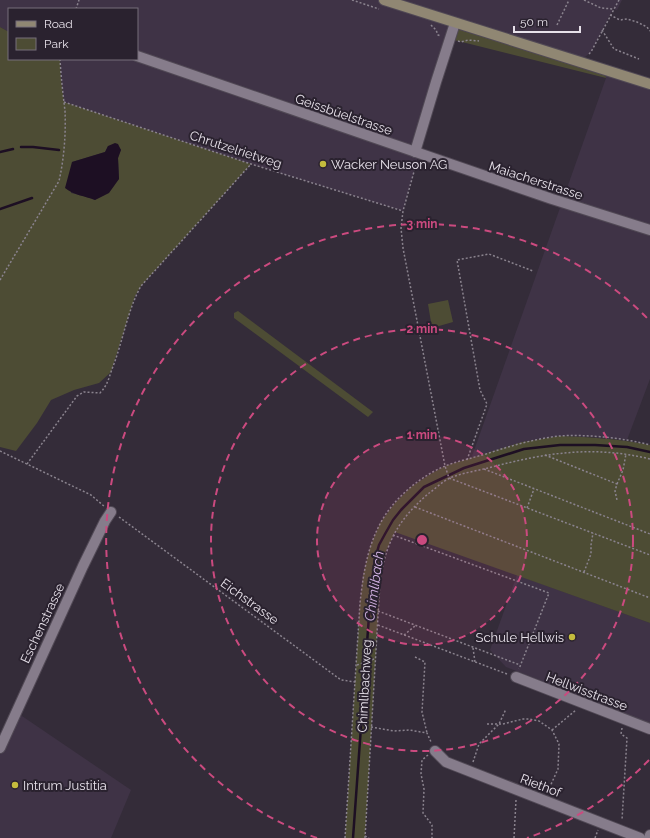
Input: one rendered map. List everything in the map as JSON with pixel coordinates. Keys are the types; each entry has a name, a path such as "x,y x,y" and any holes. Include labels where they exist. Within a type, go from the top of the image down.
{"main road":[{"path":"382,4 455,23 650,84"}],"street":[{"path":"414,152 455,23"},
{"name":"Geissbüelstrasse","path":"138,56 414,152"},
{"name":"Maiacherstrasse","path":"414,152 552,199 650,230"},
{"name":"Eschenstrasse","path":"0,748 83,566 105,520 111,512"},
{"name":"Hellwisstrasse","path":"516,677 650,729"},
{"name":"Riethof","path":"435,751 446,762 640,838"}],"path":[{"path":"352,0 382,4"},
{"path":"557,26 569,0"},
{"path":"584,0 601,8 614,9"},
{"path":"580,62 591,52 619,0"},
{"path":"610,15 620,20 627,19 637,22 647,27 650,31"},
{"path":"430,24 436,30 438,35 450,39"},
{"path":"602,30 614,49 639,59"},
{"path":"0,280 59,181 62,168 65,131 60,60"},
{"name":"Chrutzelrietweg","path":"64,102 251,164 403,211"},
{"path":"414,152 417,160 403,211 401,228 403,248 449,477 650,555"},
{"path":"27,464 77,396 84,392 100,393 106,387 117,358 135,296 141,286 251,164"},
{"path":"467,460 487,404 480,390 457,260 489,254 534,271"},
{"path":"345,838 363,575 370,547 380,523 395,503 411,487 429,475 446,467 522,442 560,436 628,440 650,444"},
{"name":"Chimlibachweg","path":"365,837 377,625 382,567 385,553 393,536 406,515 414,506 449,477 525,458 545,454 587,451 626,454 650,459"},
{"name":"Eichstrasse","path":"0,452 91,495 111,512 341,680 356,682"},
{"path":"545,454 617,484"},
{"path":"617,500 614,491 623,470 626,454"},
{"path":"484,469 650,534"},
{"path":"527,508 534,489"},
{"path":"414,506 650,598"},
{"path":"584,572 591,554 593,533"},
{"path":"377,625 516,677 549,594 393,536"},
{"path":"378,611 520,665"},
{"path":"404,635 415,625"},
{"path":"473,647 475,662"},
{"path":"415,657 425,662 422,712 427,734 435,751 422,760 421,774 424,789 423,814 432,825 432,838"},
{"path":"357,665 375,659"},
{"path":"552,730 584,704"},
{"path":"470,771 479,744 499,724 506,709"},
{"path":"619,830 622,822 627,738 621,734 622,718"},
{"path":"487,724 503,724 529,719 540,721 552,730 559,744 558,769 545,801"},
{"path":"371,727 394,731 409,730 427,734"},
{"path":"514,838 516,802 520,791"},
{"path":"365,837 369,838"}],"shaded area":[{"path":"0,0 622,0 617,10 613,9 591,52 580,61 455,24 415,152 417,160 403,211 251,164 64,102 60,60 138,60 138,8 8,8 8,31 0,27"},
{"path":"604,69 650,84 650,379 627,440 560,436 522,442 471,459 606,78"},
{"path":"115,143 118,144 121,150 118,158 119,179 109,193 95,200 75,194 65,188 72,162 105,152 108,146"},
{"name":"Schule Hellwis","path":"517,575 650,623 650,723 506,667 490,650"},
{"path":"16,712 131,790 111,838 0,838 0,748"}],"green space":[{"path":"455,23 604,69 606,78 450,39"},
{"path":"0,27 8,31 8,60 60,60 64,102 251,164 141,286 135,296 111,372 99,383 74,390 51,400 37,423 16,451 0,447","holes":["108,146 121,149 118,158 119,179 95,200 71,193 72,162 105,152"]},
{"path":"448,300 453,322 432,328 428,304"},
{"path":"238,311 373,412 368,417 234,318 234,313"},
{"path":"560,436 628,441 650,445 650,623 395,532 385,553 380,582 365,838 345,838 363,575 370,547 380,523 395,503 411,487 445,466 522,442"}],"waterway":[{"path":"21,147 59,150"},
{"path":"0,152 13,149"},
{"path":"0,209 32,198"},
{"name":"Chimlibach","path":"353,838 371,588 375,559 379,545 393,520 424,487 464,468 524,449 560,445 595,445 627,447 650,452"}],"place":[{"name":"Wacker Neuson AG","path":"323,164"},
{"name":"Schule Hellwis","path":"572,637"},
{"name":"Intrum Justitia","path":"15,785"}]}
